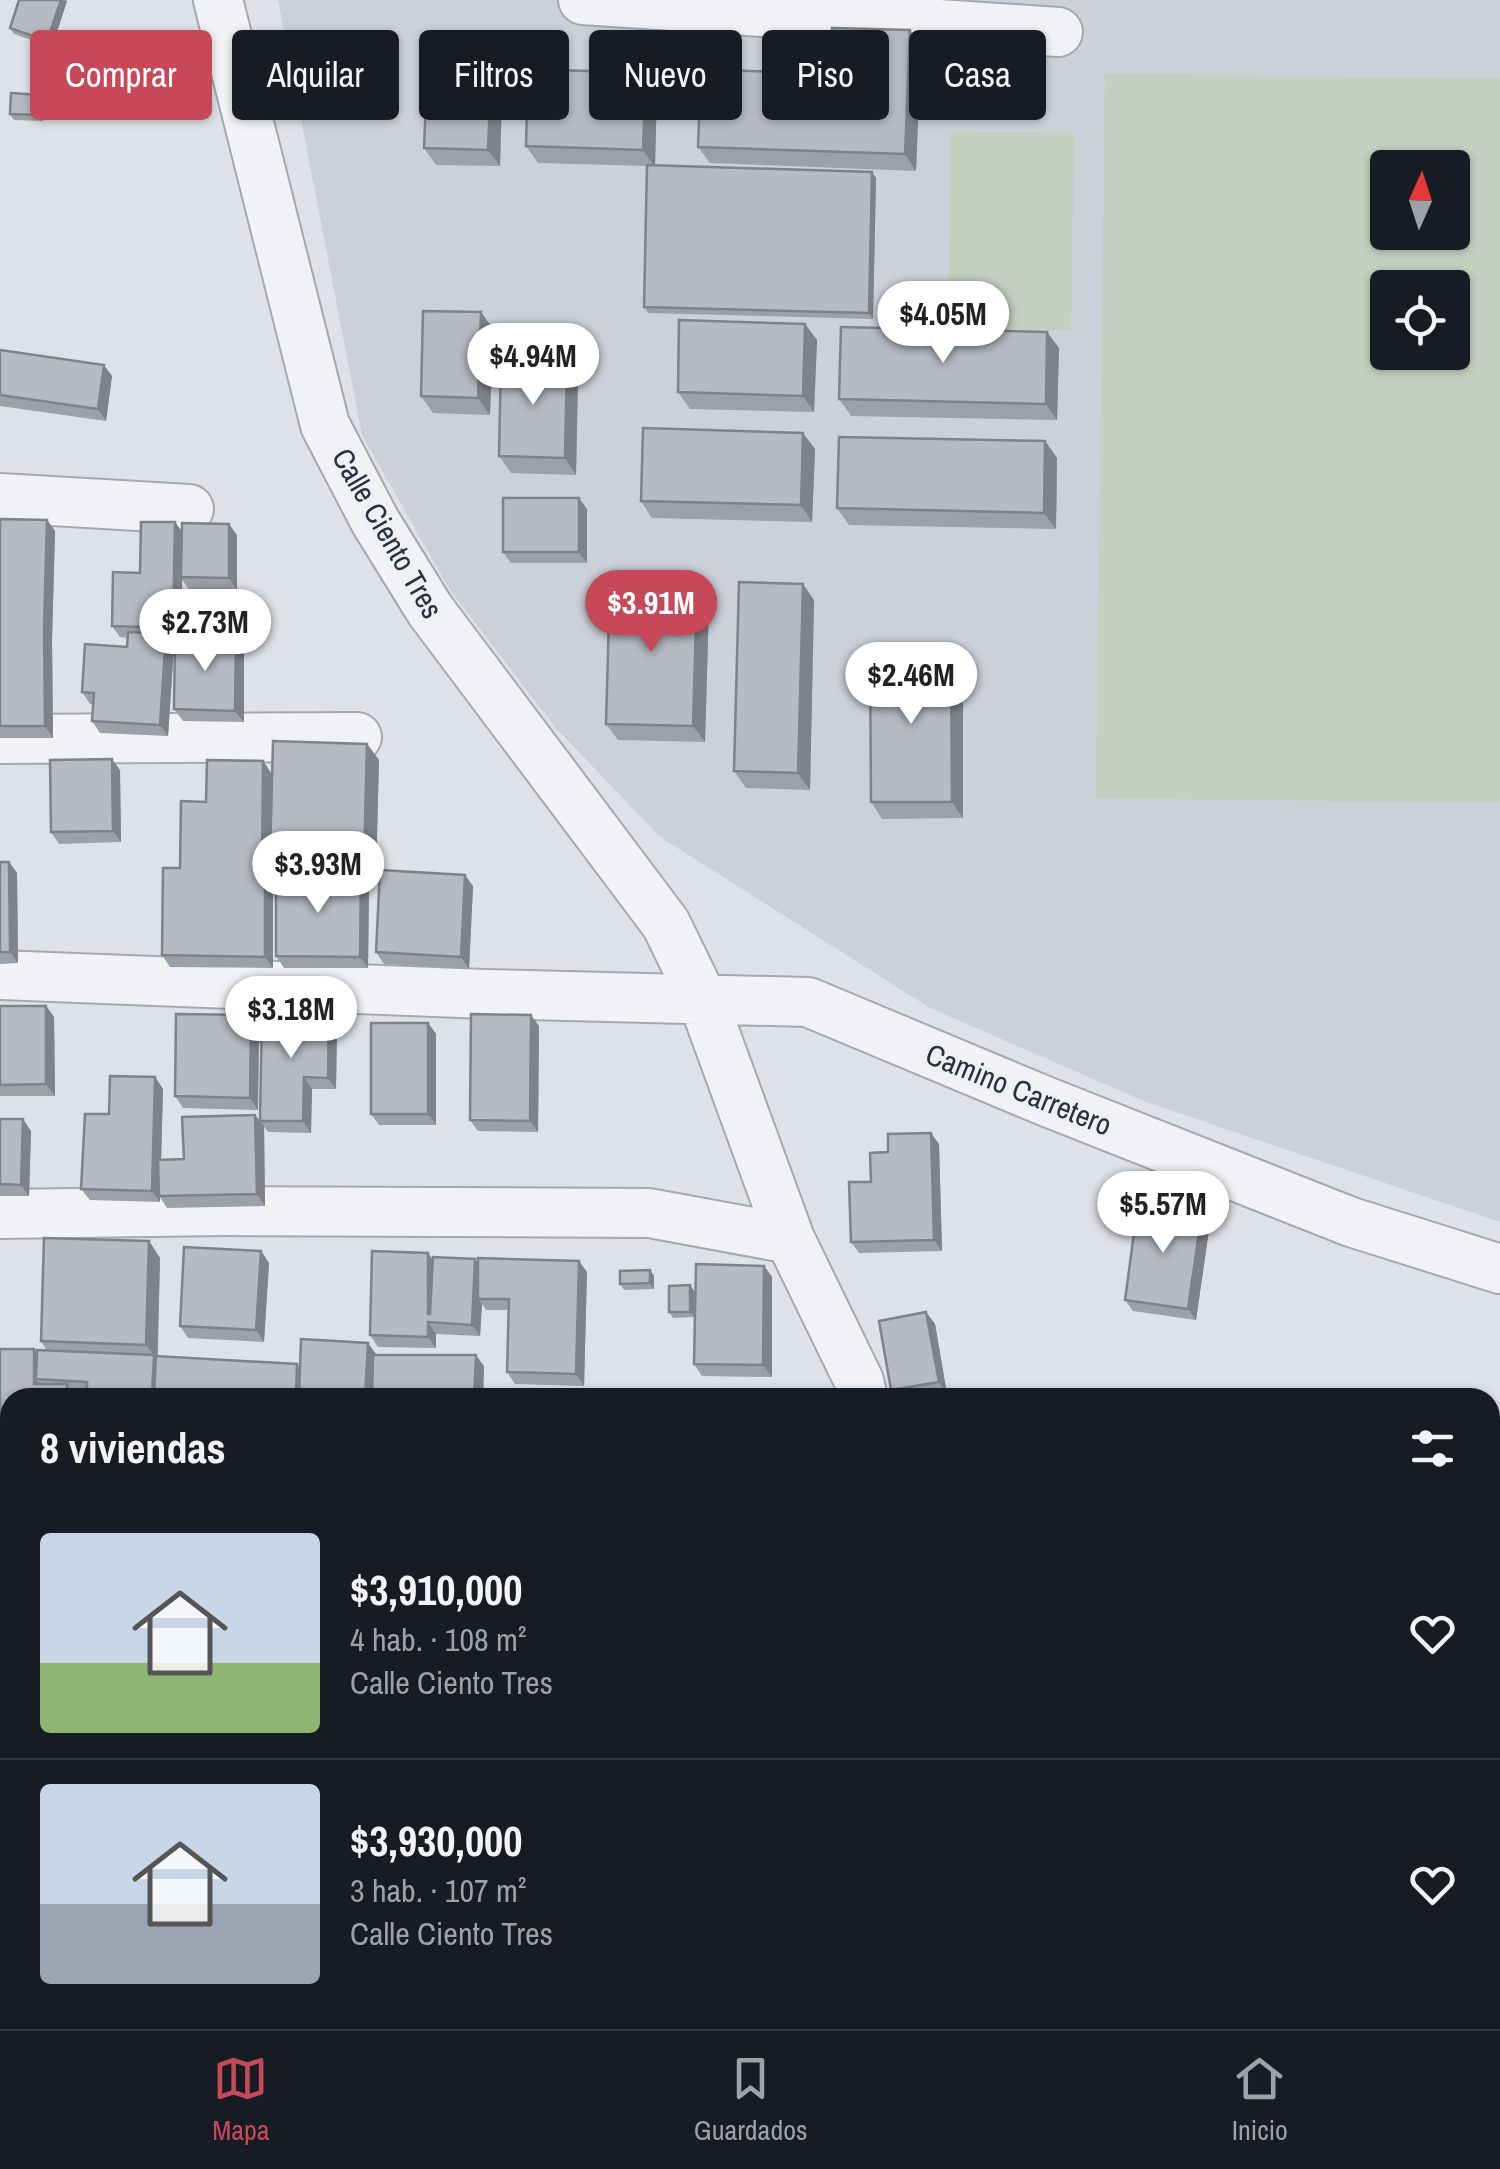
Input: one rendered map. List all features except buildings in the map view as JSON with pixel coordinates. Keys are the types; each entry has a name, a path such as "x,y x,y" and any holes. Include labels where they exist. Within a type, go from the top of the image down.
{"street":[{"name":"Calle Ciento Tres","path":"218,0 326,424 375,521 430,610 666,924 702,998 790,1240 861,1388"},
{"path":"583,0 1058,32"},
{"path":"0,498 189,509"},
{"path":"0,740 357,737"},
{"name":"Camino Carretero","path":"0,976 808,1002 1351,1222 1500,1268"},
{"path":"0,1214 649,1213 790,1240"}],"shaded area":[{"path":"278,0 1500,0 1500,1222 1146,1102 930,1008 660,837 555,727 450,590 362,435 301,120 399,120 399,30 284,30"}],"green space":[{"path":"1105,74 1500,79 1500,803 1096,798"},
{"path":"951,131 1074,133 1071,330 948,328"}]}
